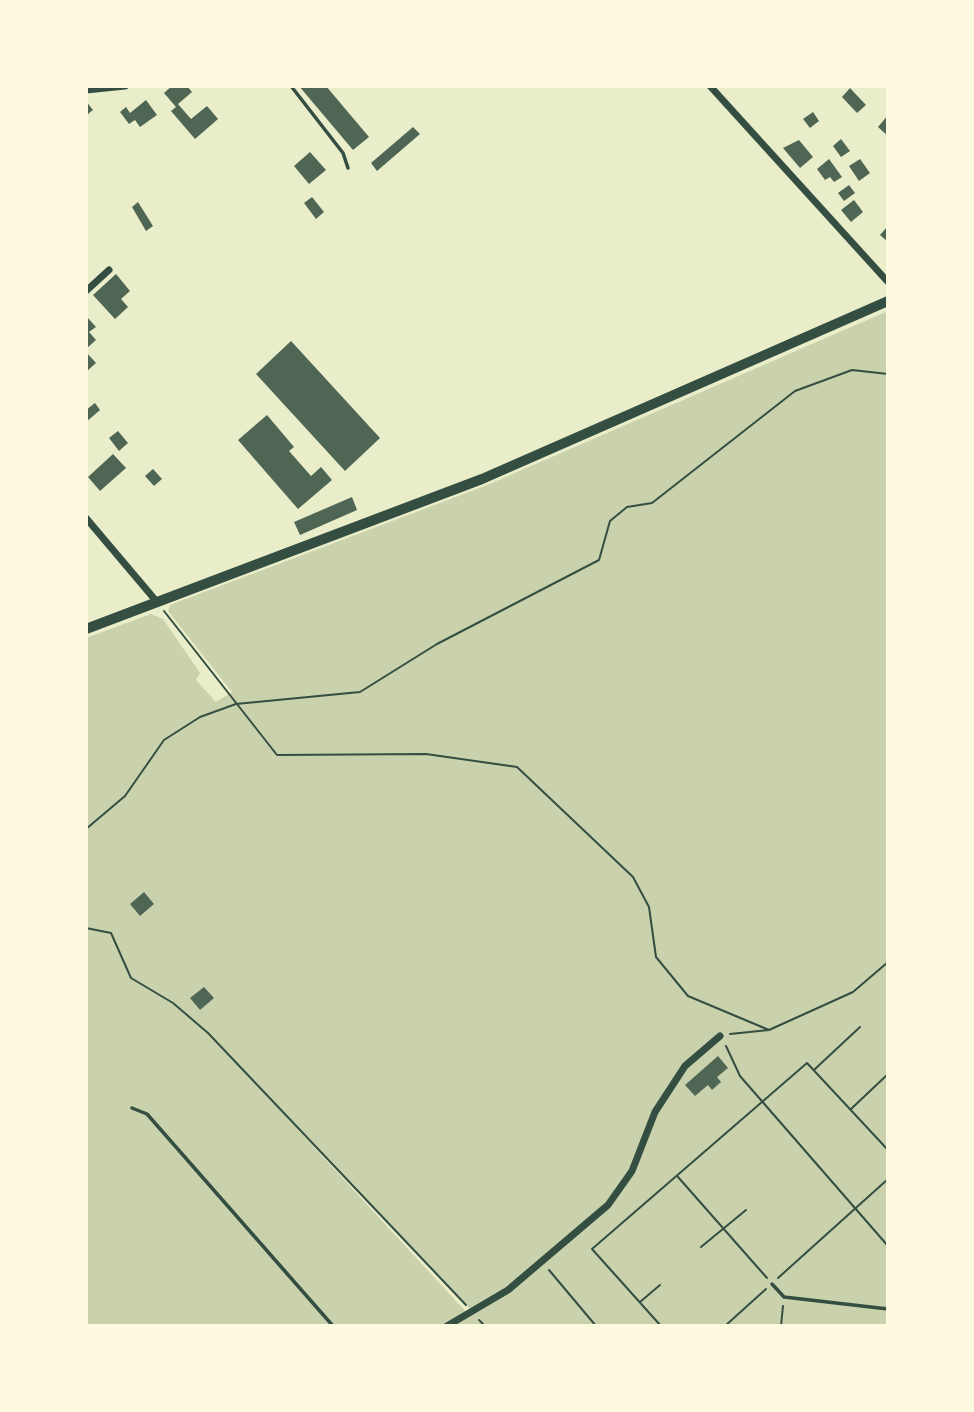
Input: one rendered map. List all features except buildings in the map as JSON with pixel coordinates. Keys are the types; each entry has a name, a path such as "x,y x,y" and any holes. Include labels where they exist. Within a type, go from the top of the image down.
{"main road":[{"path":"86,629 482,479 888,301"}],"street":[{"path":"86,90 125,86"},
{"path":"710,86 888,282"},
{"path":"86,291 109,270"},
{"path":"86,518 157,602"},
{"path":"447,1326 508,1290 608,1205 632,1171 655,1112 685,1066 720,1036"}],"lane":[{"path":"291,86 343,153 348,168"},
{"path":"132,1108 147,1114 333,1326"},
{"path":"772,1284 784,1297 888,1309"}],"path":[{"path":"86,829 125,796 164,740 200,717 236,704 360,692 437,644 598,560 610,521 627,507 652,503 795,391 852,370 888,374"},
{"path":"157,602 277,755 426,754 517,767 634,877 649,907 656,957 688,996 769,1030"},
{"path":"86,928 111,933 131,978 173,1003 208,1032 472,1312"},
{"path":"888,962 853,992 769,1030 720,1036 740,1076 888,1246"},
{"path":"813,1070 860,1027"},
{"path":"661,1326 592,1249 807,1063 888,1150"},
{"path":"850,1110 888,1074"},
{"path":"678,1177 772,1284"},
{"path":"725,1326 888,1180"},
{"path":"701,1247 746,1210"},
{"path":"541,1261 597,1326"},
{"path":"640,1303 660,1285"},
{"path":"780,1326 784,1297"}],"green space":[{"path":"888,311 888,1326 86,1326 86,638 151,614 163,619 200,673 196,680 216,702 232,692 168,611 170,605 485,486","holes":["276,1106 472,1311 468,1314"]}]}
